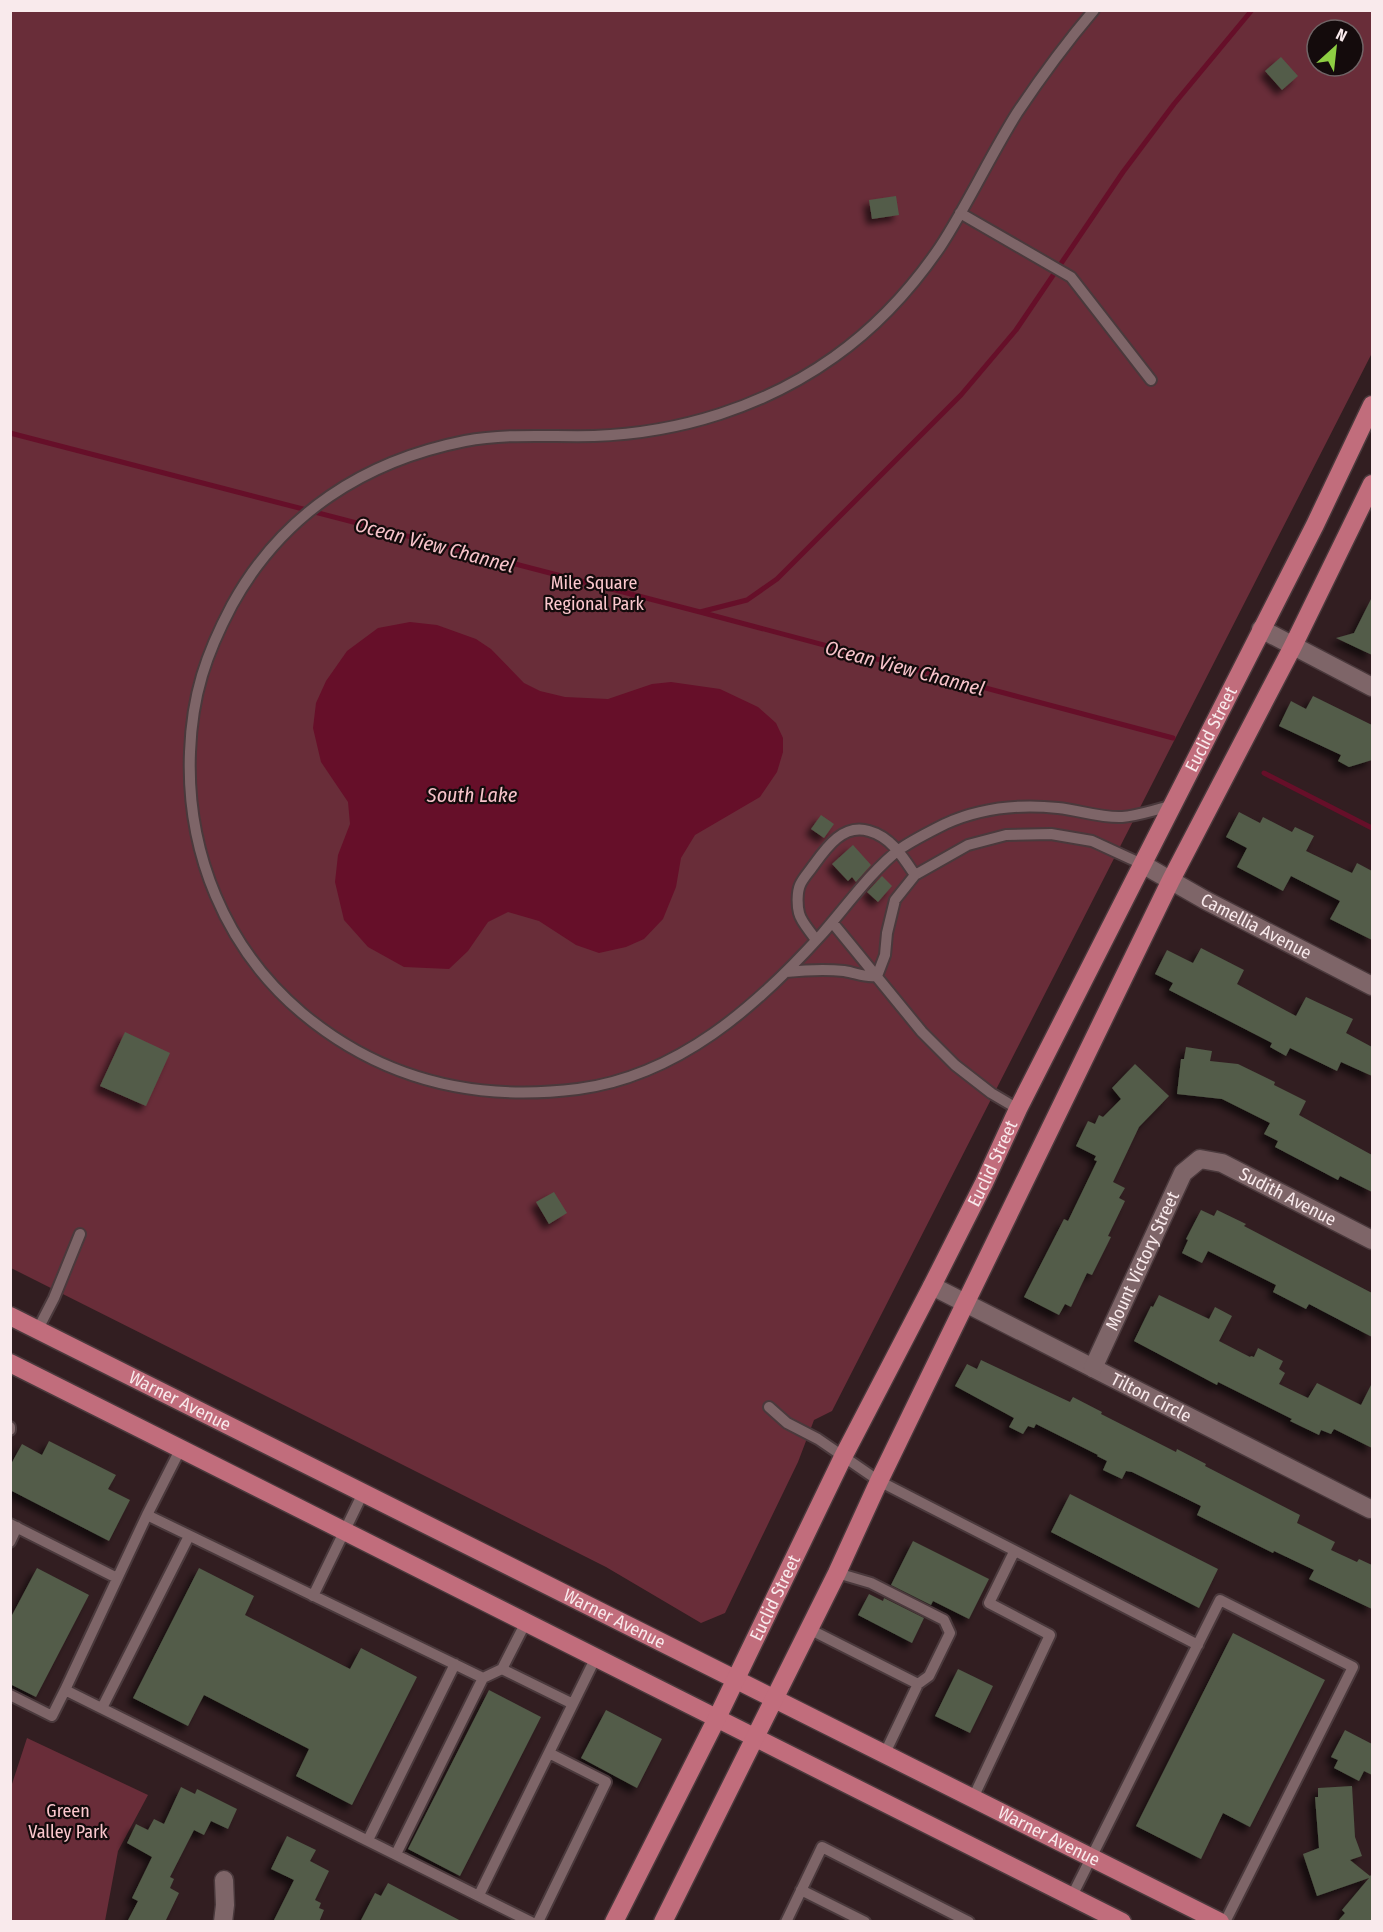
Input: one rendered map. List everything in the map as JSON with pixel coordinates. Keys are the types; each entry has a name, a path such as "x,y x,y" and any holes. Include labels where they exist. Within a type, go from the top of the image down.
{"main road":[{"name":"Euclid Street","path":"614,1922 737,1679 843,1457 984,1184 1018,1109 1315,525 1372,405"},
{"name":"Euclid Street","path":"663,1922 837,1573 879,1481 1171,880 1293,645 1372,484"},
{"name":"Warner Avenue","path":"10,1316 1220,1922"},
{"path":"10,1363 1122,1922"}],"street":[{"path":"1261,629 1372,687"},
{"name":"Camellia Avenue","path":"1142,864 1205,900 1372,986"},
{"name":"Sudith Avenue","path":"1200,1159 1222,1163 1372,1240"},
{"name":"Mount Victory Street","path":"1093,1368 1183,1173 1200,1159"},
{"name":"Tilton Circle","path":"932,1286 1370,1509"},
{"path":"223,1922 224,1880"}],"lane":[{"path":"1094,10 1062,49 1017,114 939,249 912,284 877,321 836,356 795,382 726,414 662,429 632,434 500,437 467,441 424,452 375,471 341,488 295,522 266,553 241,590 211,645 198,688 190,731 191,806 200,854 225,921 264,977 300,1011 337,1040 380,1064 459,1089 510,1094 583,1088 644,1070 700,1043 733,1021 786,972 898,850 947,823 985,811 1020,806 1061,808 1126,817 1172,806"},
{"path":"960,213 1071,277 1151,380"},
{"path":"816,940 799,915 797,899 800,885 829,844 843,834 856,830 868,831 888,841 898,850 915,875"},
{"path":"877,975 885,955 886,933 895,900 915,875 968,845 1006,835 1051,834 1092,841 1142,864"},
{"path":"832,922 922,1032 955,1065 991,1093 1018,1109"},
{"path":"786,972 820,969 848,971 866,977 877,975"},
{"path":"38,1329 54,1298 80,1234"},
{"path":"769,1407 787,1423 818,1439 879,1481 1198,1645"},
{"path":"10,1695 52,1716 181,1448"},
{"path":"313,1596 363,1494"},
{"path":"147,1515 483,1678"},
{"path":"10,1542 14,1526 117,1578"},
{"path":"102,1708 189,1536"},
{"path":"973,1798 1050,1635 989,1603 1014,1552"},
{"path":"837,1573 871,1583 944,1620 950,1633 929,1676 918,1684 885,1753"},
{"path":"1072,1896 1220,1600 1353,1667 1225,1922"},
{"path":"396,1854 483,1678 502,1668 526,1622"},
{"path":"809,1629 918,1684"},
{"path":"479,1895 596,1657"},
{"path":"368,1840 455,1664"},
{"path":"502,1668 573,1704"},
{"path":"65,1690 531,1922"},
{"path":"538,1922 606,1782 549,1753"},
{"path":"786,1922 822,1847 969,1922"},
{"path":"801,1890 865,1922"}],"green space":[{"name":"Mile Square Regional Park","path":"10,11 1372,11 1372,353 832,1411 814,1420 798,1462 725,1613 701,1623 606,1567 11,1268"},
{"name":"Green Valley Park","path":"27,1738 148,1795 118,1851 105,1921 11,1921 11,1787"}],"water":[{"name":"South Lake","path":"410,622 437,625 476,639 491,649 524,683 540,691 565,697 608,699 652,684 671,682 720,689 758,707 776,723 783,738 783,752 777,772 760,797 695,835 681,858 676,887 663,919 644,939 626,947 599,953 576,945 539,921 508,912 488,922 468,951 449,969 404,967 368,947 344,920 335,882 338,855 350,824 348,802 321,762 313,728 316,703 326,681 347,651 378,628"}],"building":[{"path":"1281,57 1298,76 1282,90 1265,71"},
{"path":"896,196 899,215 872,219 869,200"},
{"path":"1372,597 1372,655 1336,638 1354,633"},
{"path":"1313,696 1372,725 1372,760 1349,767 1338,761 1341,755 1279,726 1291,701 1306,709"},
{"path":"1239,812 1260,823 1263,817 1292,832 1295,827 1314,836 1306,851 1352,873 1357,863 1372,871 1372,940 1330,919 1340,901 1291,876 1283,891 1237,867 1247,848 1226,837"},
{"path":"821,815 834,824 824,838 811,829"},
{"path":"853,845 871,865 856,882 852,877 848,881 832,864"},
{"path":"882,876 892,886 878,902 867,892"},
{"path":"1201,948 1244,970 1237,984 1296,1016 1306,997 1353,1019 1346,1033 1372,1047 1372,1076 1341,1062 1337,1071 1290,1048 1286,1056 1270,1047 1272,1043 1169,990 1173,983 1155,974 1167,950 1193,963"},
{"path":"125,1032 170,1053 146,1106 100,1086"},
{"path":"1186,1047 1212,1051 1210,1061 1238,1064 1275,1082 1274,1085 1306,1101 1299,1115 1372,1155 1372,1192 1340,1176 1338,1180 1275,1147 1278,1141 1264,1134 1270,1123 1222,1099 1177,1094 1181,1059 1184,1059"},
{"path":"1135,1064 1169,1096 1139,1127 1113,1182 1125,1188 1119,1198 1125,1201 1108,1236 1111,1237 1092,1275 1087,1273 1071,1307 1065,1304 1059,1315 1024,1297 1064,1219 1068,1221 1097,1161 1094,1160 1096,1156 1076,1146 1088,1121 1095,1124 1099,1115 1103,1117 1121,1099 1112,1088"},
{"path":"554,1192 567,1213 549,1224 536,1202"},
{"path":"1201,1210 1214,1216 1217,1210 1246,1224 1244,1226 1372,1293 1372,1337 1309,1304 1306,1309 1273,1292 1276,1285 1208,1251 1202,1263 1182,1253 1188,1240 1186,1239"},
{"path":"1159,1295 1209,1319 1215,1307 1232,1316 1219,1341 1250,1357 1254,1357 1258,1348 1283,1361 1279,1369 1285,1373 1279,1384 1308,1398 1317,1383 1361,1405 1372,1383 1372,1448 1334,1429 1331,1434 1321,1430 1319,1435 1290,1421 1292,1419 1218,1382 1217,1385 1134,1341"},
{"path":"981,1360 1070,1402 1073,1397 1102,1412 1101,1414 1176,1452 1177,1449 1300,1515 1297,1523 1335,1542 1331,1550 1357,1562 1359,1559 1372,1565 1372,1609 1309,1579 1314,1570 1274,1551 1273,1553 1197,1515 1201,1506 1132,1472 1126,1471 1122,1479 1103,1470 1107,1461 1036,1424 1034,1428 1028,1426 1023,1434 1009,1427 1014,1418 955,1386 967,1364 977,1369"},
{"path":"49,1441 116,1475 108,1489 130,1500 109,1541 10,1490 10,1466 22,1444 42,1455"},
{"path":"1070,1494 1218,1569 1199,1608 1051,1532"},
{"path":"913,1541 989,1579 969,1619 933,1601 931,1605 891,1585"},
{"path":"37,1568 89,1595 36,1697 10,1684 10,1619"},
{"path":"199,1568 254,1596 245,1615 350,1669 361,1648 417,1677 352,1805 296,1776 309,1749 204,1695 188,1726 133,1698"},
{"path":"869,1594 883,1601 884,1598 924,1618 912,1643 858,1615"},
{"path":"1233,1633 1325,1680 1250,1827 1223,1813 1201,1859 1136,1826"},
{"path":"958,1669 993,1686 970,1733 935,1716"},
{"path":"489,1690 541,1717 460,1876 408,1849"},
{"path":"606,1710 662,1739 637,1788 581,1758"},
{"path":"1345,1730 1372,1744 1372,1775 1364,1771 1359,1781 1334,1768 1338,1760 1331,1757"},
{"path":"1352,1786 1355,1837 1362,1856 1350,1860 1370,1876 1372,1874 1372,1922 1337,1922 1345,1913 1342,1910 1369,1878 1317,1896 1303,1854 1319,1848 1315,1797 1318,1797 1318,1788"},
{"path":"181,1787 195,1794 197,1789 237,1809 228,1829 211,1821 204,1835 194,1830 170,1877 174,1879 170,1888 179,1893 165,1922 127,1922 138,1901 132,1898 152,1857 127,1843 136,1824 148,1830 154,1819 164,1824"},
{"path":"287,1836 316,1850 310,1861 329,1871 315,1900 321,1903 319,1908 324,1910 319,1922 273,1922 294,1880 271,1869"},
{"path":"388,1883 463,1922 360,1922 375,1893 381,1896"}],"waterway":[{"path":"700,612 747,600 777,579 961,395 1016,330 1123,172 1174,104 1252,10"},
{"name":"Ocean View Channel","path":"10,433 700,612 1173,738"},
{"name":"Ocean View Channel","path":"1264,773 1372,828"}]}
